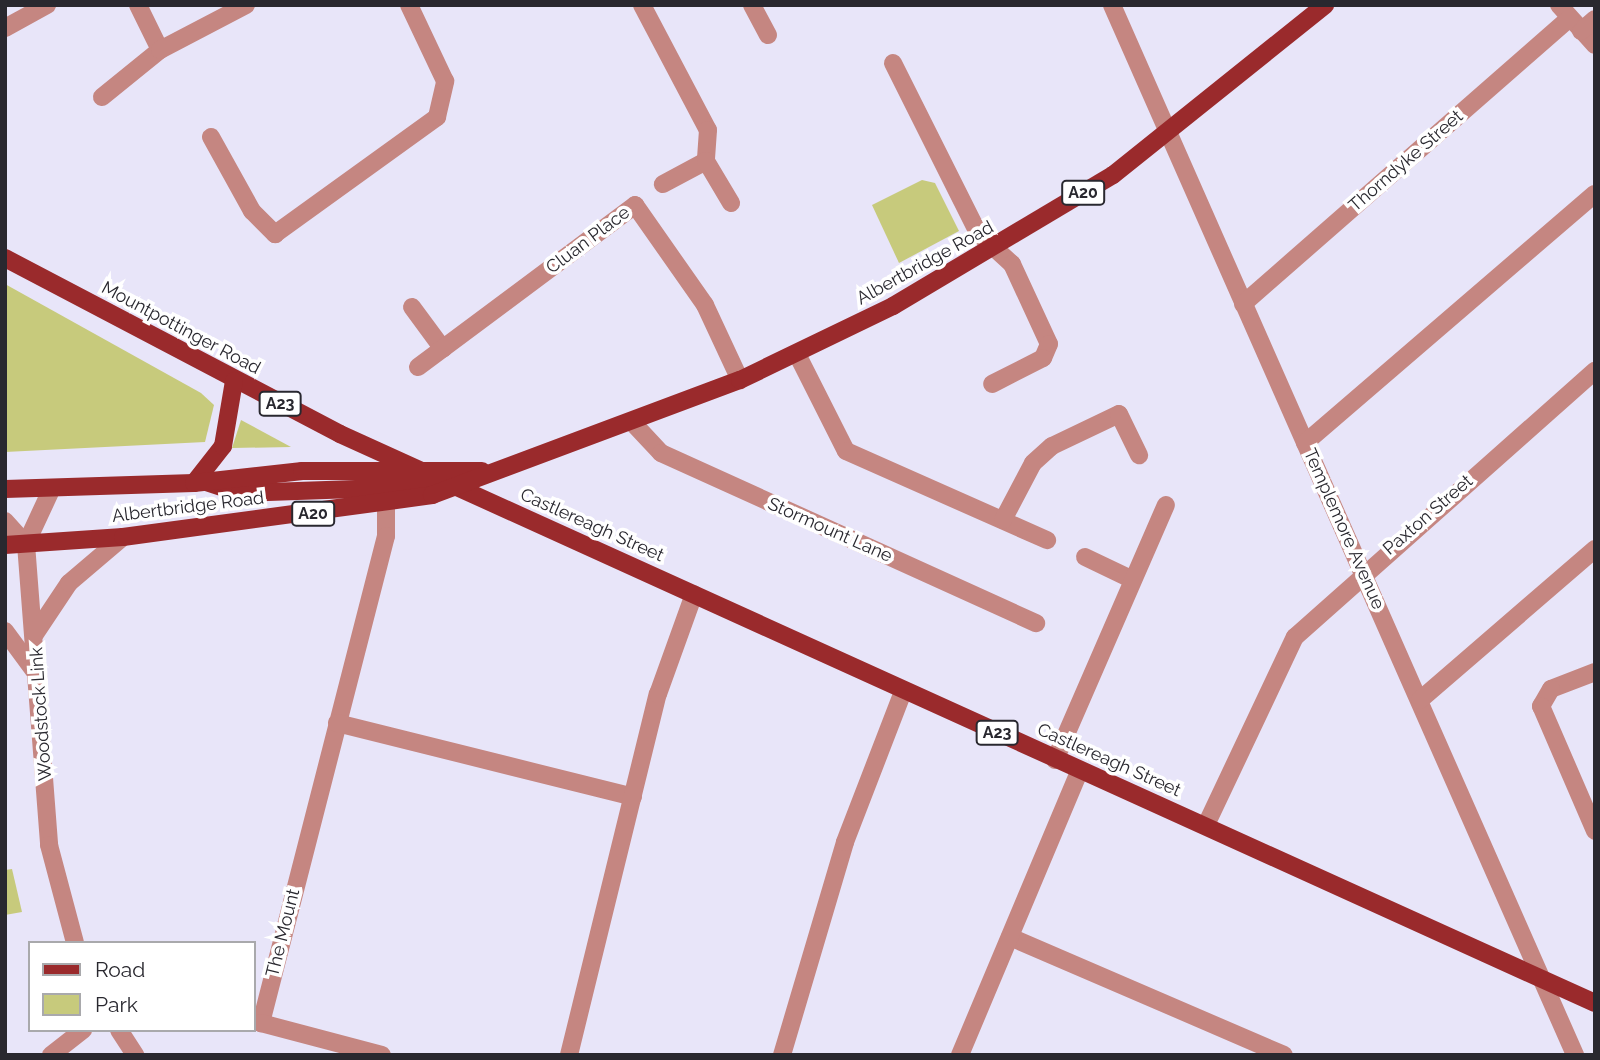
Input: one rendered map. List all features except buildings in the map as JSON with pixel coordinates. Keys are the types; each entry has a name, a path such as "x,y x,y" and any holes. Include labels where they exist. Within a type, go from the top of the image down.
{"main road":[{"name":"Albertbridge Road","path":"5,545 123,537 386,505 453,486 634,423 740,380 798,356 995,248 1169,134 1325,5"},
{"name":"Mountpottinger Road","path":"5,258 234,381 453,486"},
{"path":"234,381 223,446 199,482 240,493 453,486"},
{"name":"Albertbridge Road","path":"5,489 199,482 302,471 496,471"},
{"name":"Castlereagh Street","path":"453,486 1595,1003"}],"street":[{"path":"5,28 47,5"},
{"path":"138,5 160,50"},
{"path":"102,97 160,50 246,5"},
{"path":"211,137 252,211 275,234 437,117 445,81 409,5"},
{"path":"642,5 708,130 706,161 731,203"},
{"path":"752,5 768,35"},
{"name":"Templemore Avenue","path":"1112,5 1243,304 1364,570 1575,1055"},
{"path":"1576,18 1595,45"},
{"name":"Thorndyke Street","path":"1243,304 1576,18"},
{"path":"892,63 978,233 1012,264 1049,344 1043,358 992,384"},
{"path":"663,184 706,161"},
{"path":"1305,443 1595,194"},
{"name":"Cluan Place","path":"418,367 635,205 705,305 740,380"},
{"path":"412,307 443,349"},
{"path":"798,356 846,451 1047,540"},
{"name":"Paxton Street","path":"1206,825 1295,637 1364,570 1595,371"},
{"path":"1003,520 1033,463 1052,446 1119,414 1139,455"},
{"name":"Stormount Lane","path":"634,423 661,453 1036,623"},
{"path":"5,521 26,544 52,488"},
{"path":"375,488 386,505"},
{"name":"The Mount","path":"382,1055 261,1023 386,536 386,505"},
{"path":"1055,760 1166,505"},
{"path":"36,634 69,583 123,537"},
{"name":"Woodstock Link","path":"26,544 36,634 49,845 74,941"},
{"path":"1420,700 1595,549"},
{"path":"1085,557 1133,580"},
{"path":"569,1055 658,694 694,594"},
{"path":"5,631 38,676"},
{"path":"1595,672 1551,689 1541,706 1595,831"},
{"path":"782,1055 845,842 903,692"},
{"path":"337,723 633,797"},
{"path":"960,1055 1080,770"},
{"path":"1010,937 1284,1055"},
{"path":"51,1055 80,1032"},
{"path":"120,1032 135,1055"}],"green space":[{"path":"922,180 935,183 959,231 899,263 872,205"},
{"path":"5,284 201,393 214,405 205,442 5,452"},
{"path":"241,420 291,447 232,448"},
{"path":"12,869 22,912 5,915 5,870"}]}
